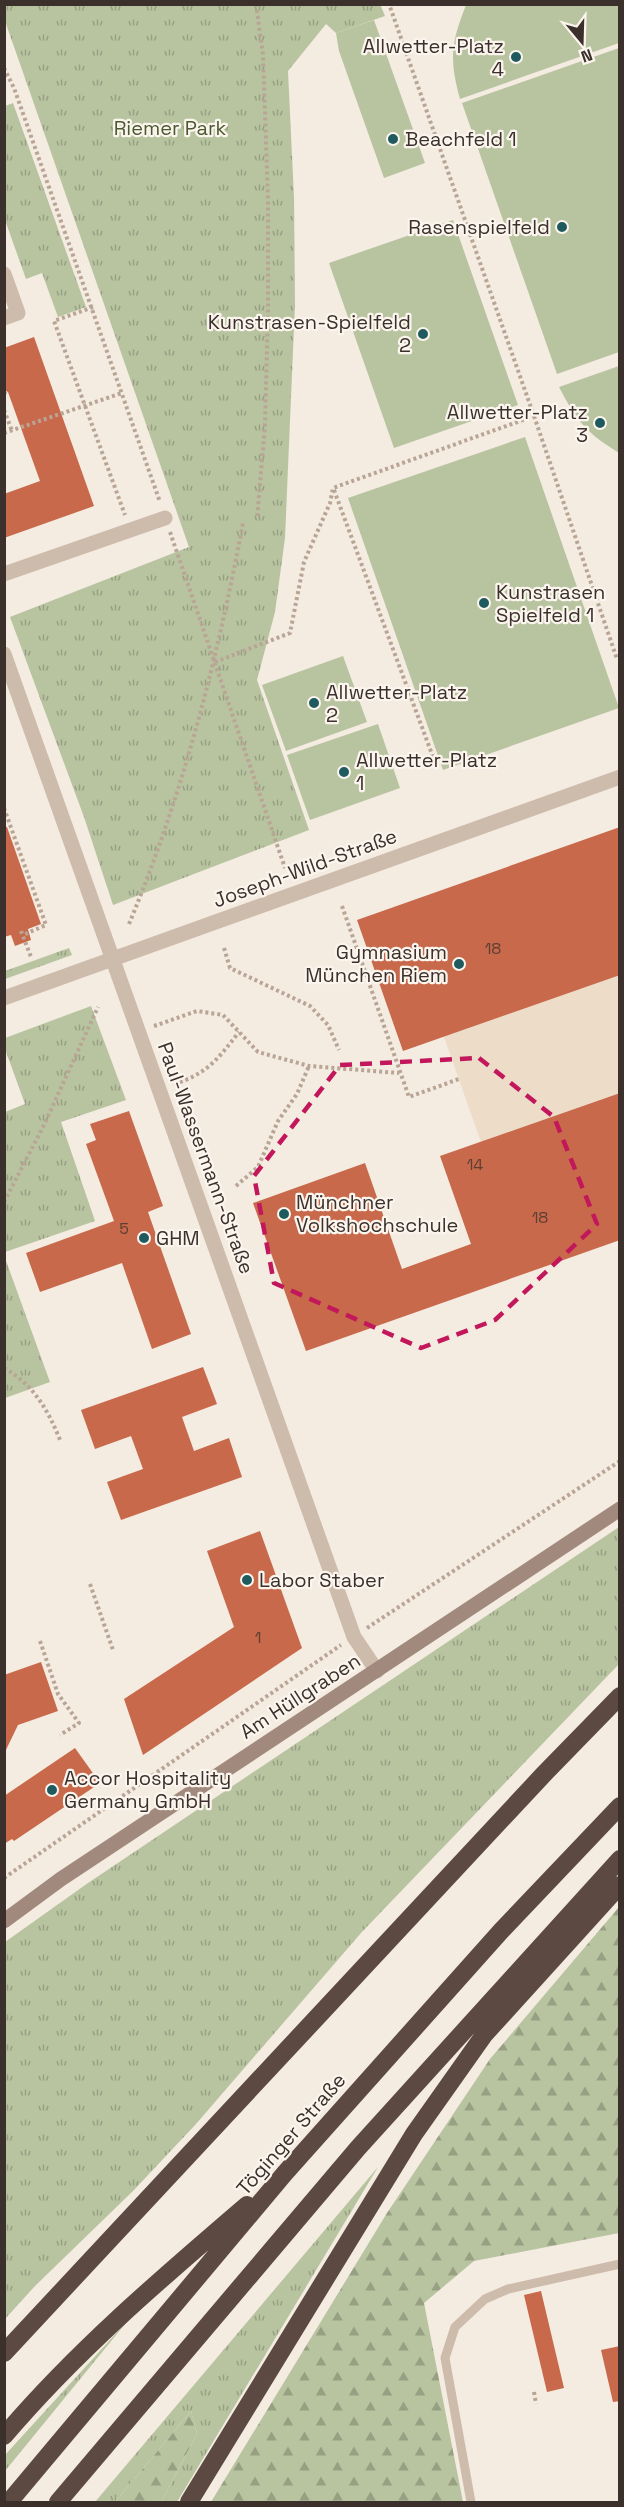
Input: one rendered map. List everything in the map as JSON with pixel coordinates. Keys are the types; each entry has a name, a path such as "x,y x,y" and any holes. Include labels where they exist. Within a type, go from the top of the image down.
{"highway":[{"path":"4,2353 543,1774 620,1696"},
{"name":"Töginger Straße","path":"9,2502 285,2173 501,1931 620,1806"},
{"path":"58,2502 358,2148 620,1859"},
{"path":"189,2502 414,2134 484,2036 620,1885"},
{"path":"4,2436 79,2357 198,2247 285,2173"}],"main road":[{"name":"Am Hüllgraben","path":"4,1921 61,1879 620,1509"}],"street":[{"path":"4,274 18,314 4,318"},
{"path":"4,574 165,518"},
{"name":"Paul-Wassermann-Straße","path":"4,654 354,1636 377,1671"},
{"name":"Joseph-Wild-Straße","path":"4,998 620,777"}],"lane":[{"path":"471,2502 445,2358 454,2327 484,2299 508,2289 620,2264"}],"path":[{"path":"256,4 263,55 268,286 266,426 257,519"},
{"path":"389,4 617,659"},
{"path":"4,68 93,307 285,868"},
{"path":"93,307 54,321 130,529"},
{"path":"4,433 122,393"},
{"path":"4,410 12,430"},
{"path":"333,488 534,416"},
{"path":"215,662 290,633 304,562 330,503 333,488"},
{"path":"333,488 436,765"},
{"path":"129,924 168,825 201,717 215,662 243,523"},
{"path":"4,807 46,925 22,933 31,957"},
{"path":"342,906 409,1097 459,1079"},
{"path":"224,948 230,968 310,1006 328,1025 339,1050"},
{"path":"4,1202 44,1125 98,1007"},
{"path":"139,1031 197,1011 223,1015 258,1052 309,1066 399,1073"},
{"path":"159,1088 192,1078 214,1064 239,1032"},
{"path":"236,1186 258,1167 278,1121 297,1095 309,1066"},
{"path":"4,1368 40,1397 60,1440"},
{"path":"4,1878 354,1636 620,1461"},
{"path":"90,1584 113,1650"},
{"path":"40,1641 58,1694 79,1723 60,1735"},
{"path":"534,2392 536,2404"}],"highlighted area":[{"path":"479,1058 554,1117 597,1224 495,1320 421,1348 274,1283 254,1176 340,1065"}],"green space":[{"name":"Riemer Park","path":"380,4 385,16 336,33 326,24 288,71 294,198 295,304 285,538 275,612 257,680 309,830 113,905 84,817 10,617 189,547 5,21 4,5"},
{"name":"Allwetter-Platz 4","path":"466,5 619,5 619,43 460,99 454,72 453,51 457,30"},
{"path":"374,20 425,163 384,178 339,51 336,33"},
{"name":"Rasenspielfeld","path":"619,48 619,352 557,374 462,103"},
{"path":"13,103 86,307 58,317 42,273 26,279 5,220 5,106"},
{"name":"Kunstrasen-Spielfeld 2","path":"453,220 518,405 394,448 329,263"},
{"name":"Allwetter-Platz 3","path":"620,366 619,453 584,426 559,387"},
{"name":"Kunstrasen Spielfeld 1","path":"525,437 619,708 443,770 348,498"},
{"name":"Allwetter-Platz 2","path":"343,656 367,722 286,751 262,685"},
{"name":"Allwetter-Platz 1","path":"378,724 400,788 310,820 287,755"},
{"path":"69,948 72,955 5,979 5,971"},
{"path":"91,1006 126,1100 61,1122 95,1221 5,1252 5,1112 25,1104 5,1049 5,1038"},
{"path":"5,1258 50,1382 4,1398"},
{"path":"619,1527 619,1664 361,1933 196,2124 133,2191 35,2286 5,2319 5,1942 88,1883"},
{"path":"619,1907 619,2233 474,2261 424,2303 463,2502 211,2502 387,2213 490,2059"},
{"path":"378,2167 177,2502 161,2502 197,2434 191,2411 115,2502 95,2502"},
{"path":"130,2318 5,2471 5,2455"},
{"path":"191,2411 197,2434 161,2502 115,2502"}],"shaded area":[{"path":"619,975 619,1093 481,1142 444,1037"}],"building":[{"path":"34,337 94,506 4,538 4,494 40,481 8,392 4,390 4,348"},
{"path":"4,827 7,827 41,924 28,929 31,940 15,946 11,935 4,937"},
{"path":"620,827 620,975 403,1051 357,920"},
{"path":"620,1093 620,1240 306,1351 253,1203 365,1163 402,1269 471,1244 440,1156"},
{"path":"129,1111 163,1206 148,1212 191,1334 152,1349 122,1263 40,1292 26,1253 114,1221 86,1144 96,1140 90,1124"},
{"path":"203,1367 217,1404 182,1417 194,1451 229,1438 242,1477 121,1520 107,1482 143,1469 131,1436 95,1449 81,1410"},
{"path":"260,1531 302,1648 143,1755 124,1699 234,1627 207,1551"},
{"path":"41,1662 58,1711 18,1725 4,1754 4,1675"},
{"name":"Accor Hospitality Germany GmbH","path":"75,1748 100,1783 14,1841 12,1839 4,1844 4,1796"},
{"path":"541,2291 564,2388 547,2392 524,2295"},
{"path":"620,2346 620,2401 613,2402 601,2350"}],"place":[{"name":"Allwetter-Platz 4","path":"516,57"},
{"name":"Beachfeld 1","path":"393,139"},
{"name":"Rasenspielfeld","path":"562,227"},
{"name":"Kunstrasen-Spielfeld 2","path":"423,334"},
{"name":"Allwetter-Platz 3","path":"600,423"},
{"name":"Kunstrasen Spielfeld 1","path":"484,603"},
{"name":"Allwetter-Platz 2","path":"314,703"},
{"name":"Allwetter-Platz 1","path":"344,772"},
{"name":"Gymnasium München Riem","path":"459,964"},
{"name":"Münchner Volkshochschule","path":"284,1214"},
{"name":"GHM","path":"144,1238"},
{"name":"Labor Staber","path":"247,1580"},
{"name":"Accor Hospitality Germany GmbH","path":"52,1790"}]}
